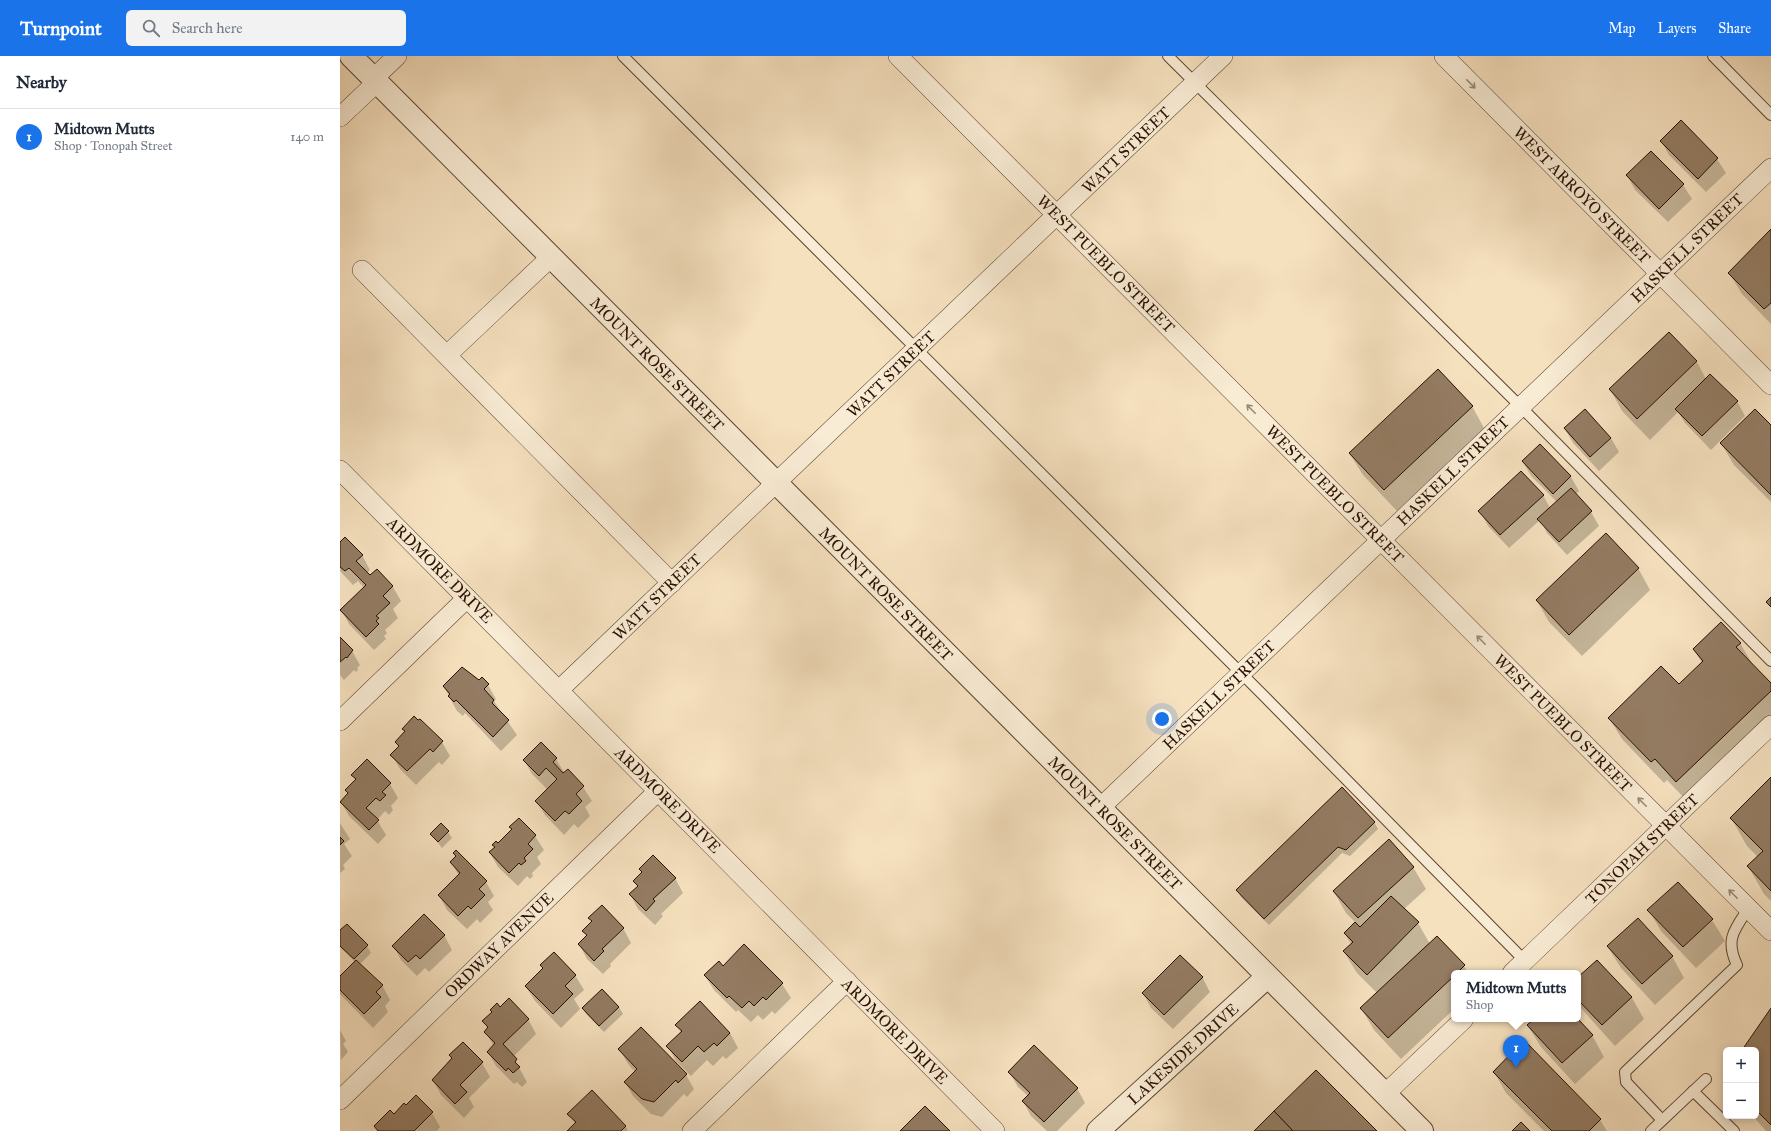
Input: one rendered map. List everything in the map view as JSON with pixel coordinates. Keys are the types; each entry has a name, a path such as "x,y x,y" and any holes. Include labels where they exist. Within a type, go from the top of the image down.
{"street":[{"name":"MOUNT ROSE STREET","path":"351,56 1422,1131"},
{"path":"340,117 397,56"},
{"name":"WEST PUEBLO STREET","path":"898,56 1771,931"},
{"name":"WATT STREET","path":"559,690 1223,56"},
{"name":"WEST ARROYO STREET","path":"1444,56 1771,385"},
{"name":"HASKELL STREET","path":"1100,808 1771,168"},
{"path":"447,356 551,257"},
{"path":"362,270 672,583"},
{"name":"ARDMORE DRIVE","path":"340,470 995,1131"},
{"path":"340,721 467,598"},
{"name":"TONOPAH STREET","path":"1518,967 1771,725"},
{"name":"ORDWAY AVENUE","path":"340,1100 658,791"},
{"name":"LAKESIDE DRIVE","path":"1098,1131 1267,976"},
{"path":"692,1131 847,982"},
{"path":"1385,1094 1461,1022"}],"lane":[{"path":"623,56 1241,674 1518,967"},
{"path":"1168,56 1194,84 1521,407 1771,660"},
{"path":"1713,56 1771,115"},
{"path":"1662,1120 1626,1082 1625,1072 1736,965 1731,952 1733,932 1748,909"},
{"path":"1651,1131 1706,1079"},
{"path":"1693,1091 1734,1131"}],"building":[{"path":"1681,120 1718,158 1698,179 1660,141"},
{"path":"1651,151 1684,184 1659,209 1626,175"},
{"path":"1771,229 1771,303 1764,309 1728,273"},
{"path":"1669,332 1697,361 1637,419 1609,389"},
{"path":"1438,369 1473,406 1384,490 1349,453"},
{"path":"1710,374 1738,401 1702,436 1675,409"},
{"path":"1585,409 1611,438 1590,457 1564,428"},
{"path":"1755,409 1771,425 1771,495 1720,443"},
{"path":"1540,444 1571,476 1553,494 1522,461"},
{"path":"1521,471 1544,495 1500,535 1478,511"},
{"path":"1571,488 1592,511 1559,542 1537,519"},
{"path":"1606,533 1639,568 1569,635 1536,600"},
{"path":"345,537 363,555 356,561 370,575 377,569 393,586 383,596 390,603 376,616 379,618 376,621 379,624 366,637 340,610 366,585 349,568 345,571 340,567 340,542"},
{"path":"1771,597 1771,607 1766,602"},
{"path":"1721,622 1741,643 1736,647 1771,683 1771,691 1676,782 1655,759 1651,762 1608,718 1661,666 1679,684 1703,661 1693,649"},
{"path":"340,637 353,650 347,658 346,657 340,662"},
{"path":"462,667 479,680 482,677 489,684 484,689 494,700 492,703 509,720 493,737 456,700 454,702 448,696 450,694 443,686"},
{"path":"414,716 418,720 420,719 443,741 433,752 430,749 407,771 390,755 399,746 395,742 405,731 402,729"},
{"path":"541,742 557,758 553,762 563,773 568,769 584,786 576,794 582,801 569,814 565,811 555,821 535,801 557,779 546,768 539,776 523,760"},
{"path":"367,759 391,783 382,792 386,795 380,801 376,798 366,808 379,820 369,830 340,802 348,793 345,790 356,779 351,775"},
{"path":"1771,777 1771,891 1747,866 1763,851 1730,818"},
{"path":"1342,787 1375,822 1346,850 1338,847 1264,919 1236,890"},
{"path":"519,818 536,835 528,844 533,849 524,858 526,861 521,865 519,863 509,873 489,852 495,847 492,845 496,841 498,843 512,829 509,827"},
{"path":"441,823 449,831 438,842 430,834"},
{"path":"340,837 344,841 340,845"},
{"path":"1389,839 1414,867 1358,918 1333,891"},
{"path":"456,850 487,881 479,889 485,895 471,909 468,906 458,916 438,895 460,873 450,862 456,856 453,853"},
{"path":"653,855 676,878 653,899 655,901 646,911 629,894 638,886 633,881 642,872 639,869"},
{"path":"1678,882 1713,919 1683,947 1647,910"},
{"path":"1391,896 1419,922 1367,975 1343,951 1353,942 1344,933 1355,922 1360,927"},
{"path":"602,905 624,928 602,949 604,951 594,961 578,944 587,935 582,931 592,921 588,918"},
{"path":"424,914 445,935 420,959 416,955 408,962 392,946"},
{"path":"1638,918 1673,956 1642,984 1607,946"},
{"path":"347,924 368,945 354,959 340,946 340,930"},
{"path":"1437,936 1465,965 1460,970 1451,970 1451,979 1388,1038 1360,1008"},
{"path":"744,944 783,983 766,1000 763,997 754,1006 749,1001 742,1008 729,996 727,998 704,975 719,961 723,966"},
{"path":"554,952 576,975 565,986 573,994 553,1014 525,986 543,968 540,965"},
{"path":"1180,955 1203,977 1164,1015 1142,993"},
{"path":"356,960 383,985 376,992 381,997 364,1014 340,990 340,976"},
{"path":"1597,960 1632,997 1602,1025 1581,1003 1581,974"},
{"path":"602,989 619,1007 599,1026 582,1008"},
{"path":"509,998 529,1019 503,1044 517,1059 515,1062 520,1067 513,1073 508,1068 506,1071 487,1052 495,1043 484,1032 488,1027 482,1021 492,1012 490,1010 497,1003 500,1007"},
{"path":"700,1001 730,1033 717,1046 714,1043 704,1052 698,1046 682,1062 666,1046 682,1031 675,1025"},
{"path":"1771,1008 1771,1125 1759,1113 1759,1047 1744,1047"},
{"path":"1530,1022 1581,1022 1593,1035 1562,1063 1527,1025"},
{"path":"641,1027 687,1074 678,1083 676,1080 654,1102 642,1099 624,1082 637,1069 618,1049"},
{"path":"1524,1040 1601,1119 1589,1131 1552,1131 1493,1072"},
{"path":"463,1042 483,1062 460,1085 467,1092 455,1104 432,1080 452,1058 449,1055"},
{"path":"1034,1045 1078,1088 1044,1122 1022,1101 1030,1093 1008,1072"},
{"path":"1316,1070 1377,1131 1293,1131 1274,1111"},
{"path":"592,1090 626,1126 621,1131 567,1131 576,1122 567,1114"},
{"path":"416,1095 433,1112 414,1131 378,1131 374,1126 390,1110 394,1114 404,1103 406,1105"},
{"path":"925,1106 950,1131 900,1131"},
{"path":"1274,1111 1293,1131 1254,1131"},
{"path":"1521,1122 1530,1131 1512,1131"}],"place":[{"name":"Midtown Mutts","path":"1516,1068"}]}
